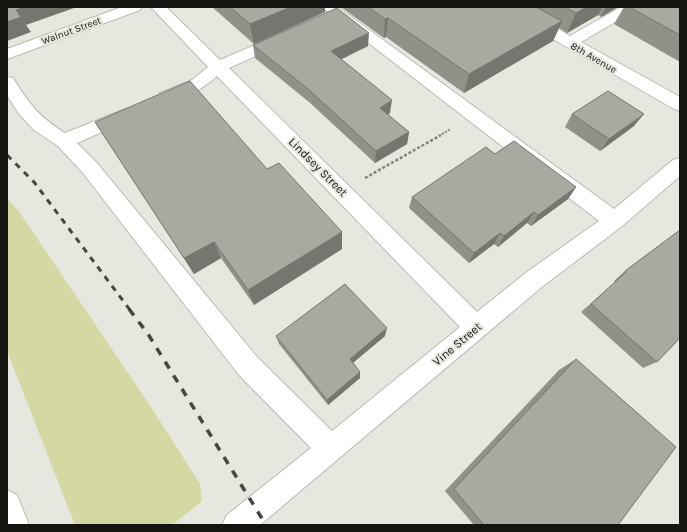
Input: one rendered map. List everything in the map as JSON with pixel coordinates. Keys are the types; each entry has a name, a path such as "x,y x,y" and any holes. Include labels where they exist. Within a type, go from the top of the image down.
{"street":[{"name":"Walnut Street","path":"7,54 135,7"},
{"name":"Lindsey Street","path":"158,7 478,327"},
{"name":"8th Avenue","path":"508,7 680,106"},
{"path":"569,43 631,7"},
{"path":"330,14 474,115 614,221"},
{"path":"64,141 198,84 218,67 295,32"},
{"path":"7,82 25,110 40,126 64,141 90,168 248,366 331,449"},
{"name":"Vine Street","path":"237,525 331,449 535,279 614,221 680,166"},
{"path":"7,505 14,525"}],"path":[{"path":"343,192 474,115"}],"green space":[{"path":"7,198 20,213 151,407 200,484 202,501 172,525 75,525 7,351"}],"building":[{"path":"7,7 25,7 16,10 21,17 7,22"},
{"path":"230,7 291,7 250,24"},
{"path":"368,7 536,7 562,21 469,74 388,18 385,19"},
{"path":"565,7 587,7 576,13"},
{"path":"629,7 680,7 680,35"},
{"path":"337,8 369,33 331,51 392,100 380,108 409,132 376,151 308,89 253,45"},
{"path":"190,81 267,169 279,163 342,232 248,290 214,242 184,258 95,122"},
{"path":"608,91 644,114 609,139 572,114"},
{"path":"514,141 576,187 538,215 534,212 504,236 500,233 474,253 412,197 486,147 495,154"},
{"path":"680,230 680,338 657,362 591,304 626,272 625,271"},
{"path":"345,284 387,328 350,359 360,372 327,400 276,336"},
{"path":"576,359 676,447 618,525 484,525 454,489"}],"railway":[{"path":"7,155 34,182 130,310"},
{"path":"129,309 148,334 266,525"}]}
